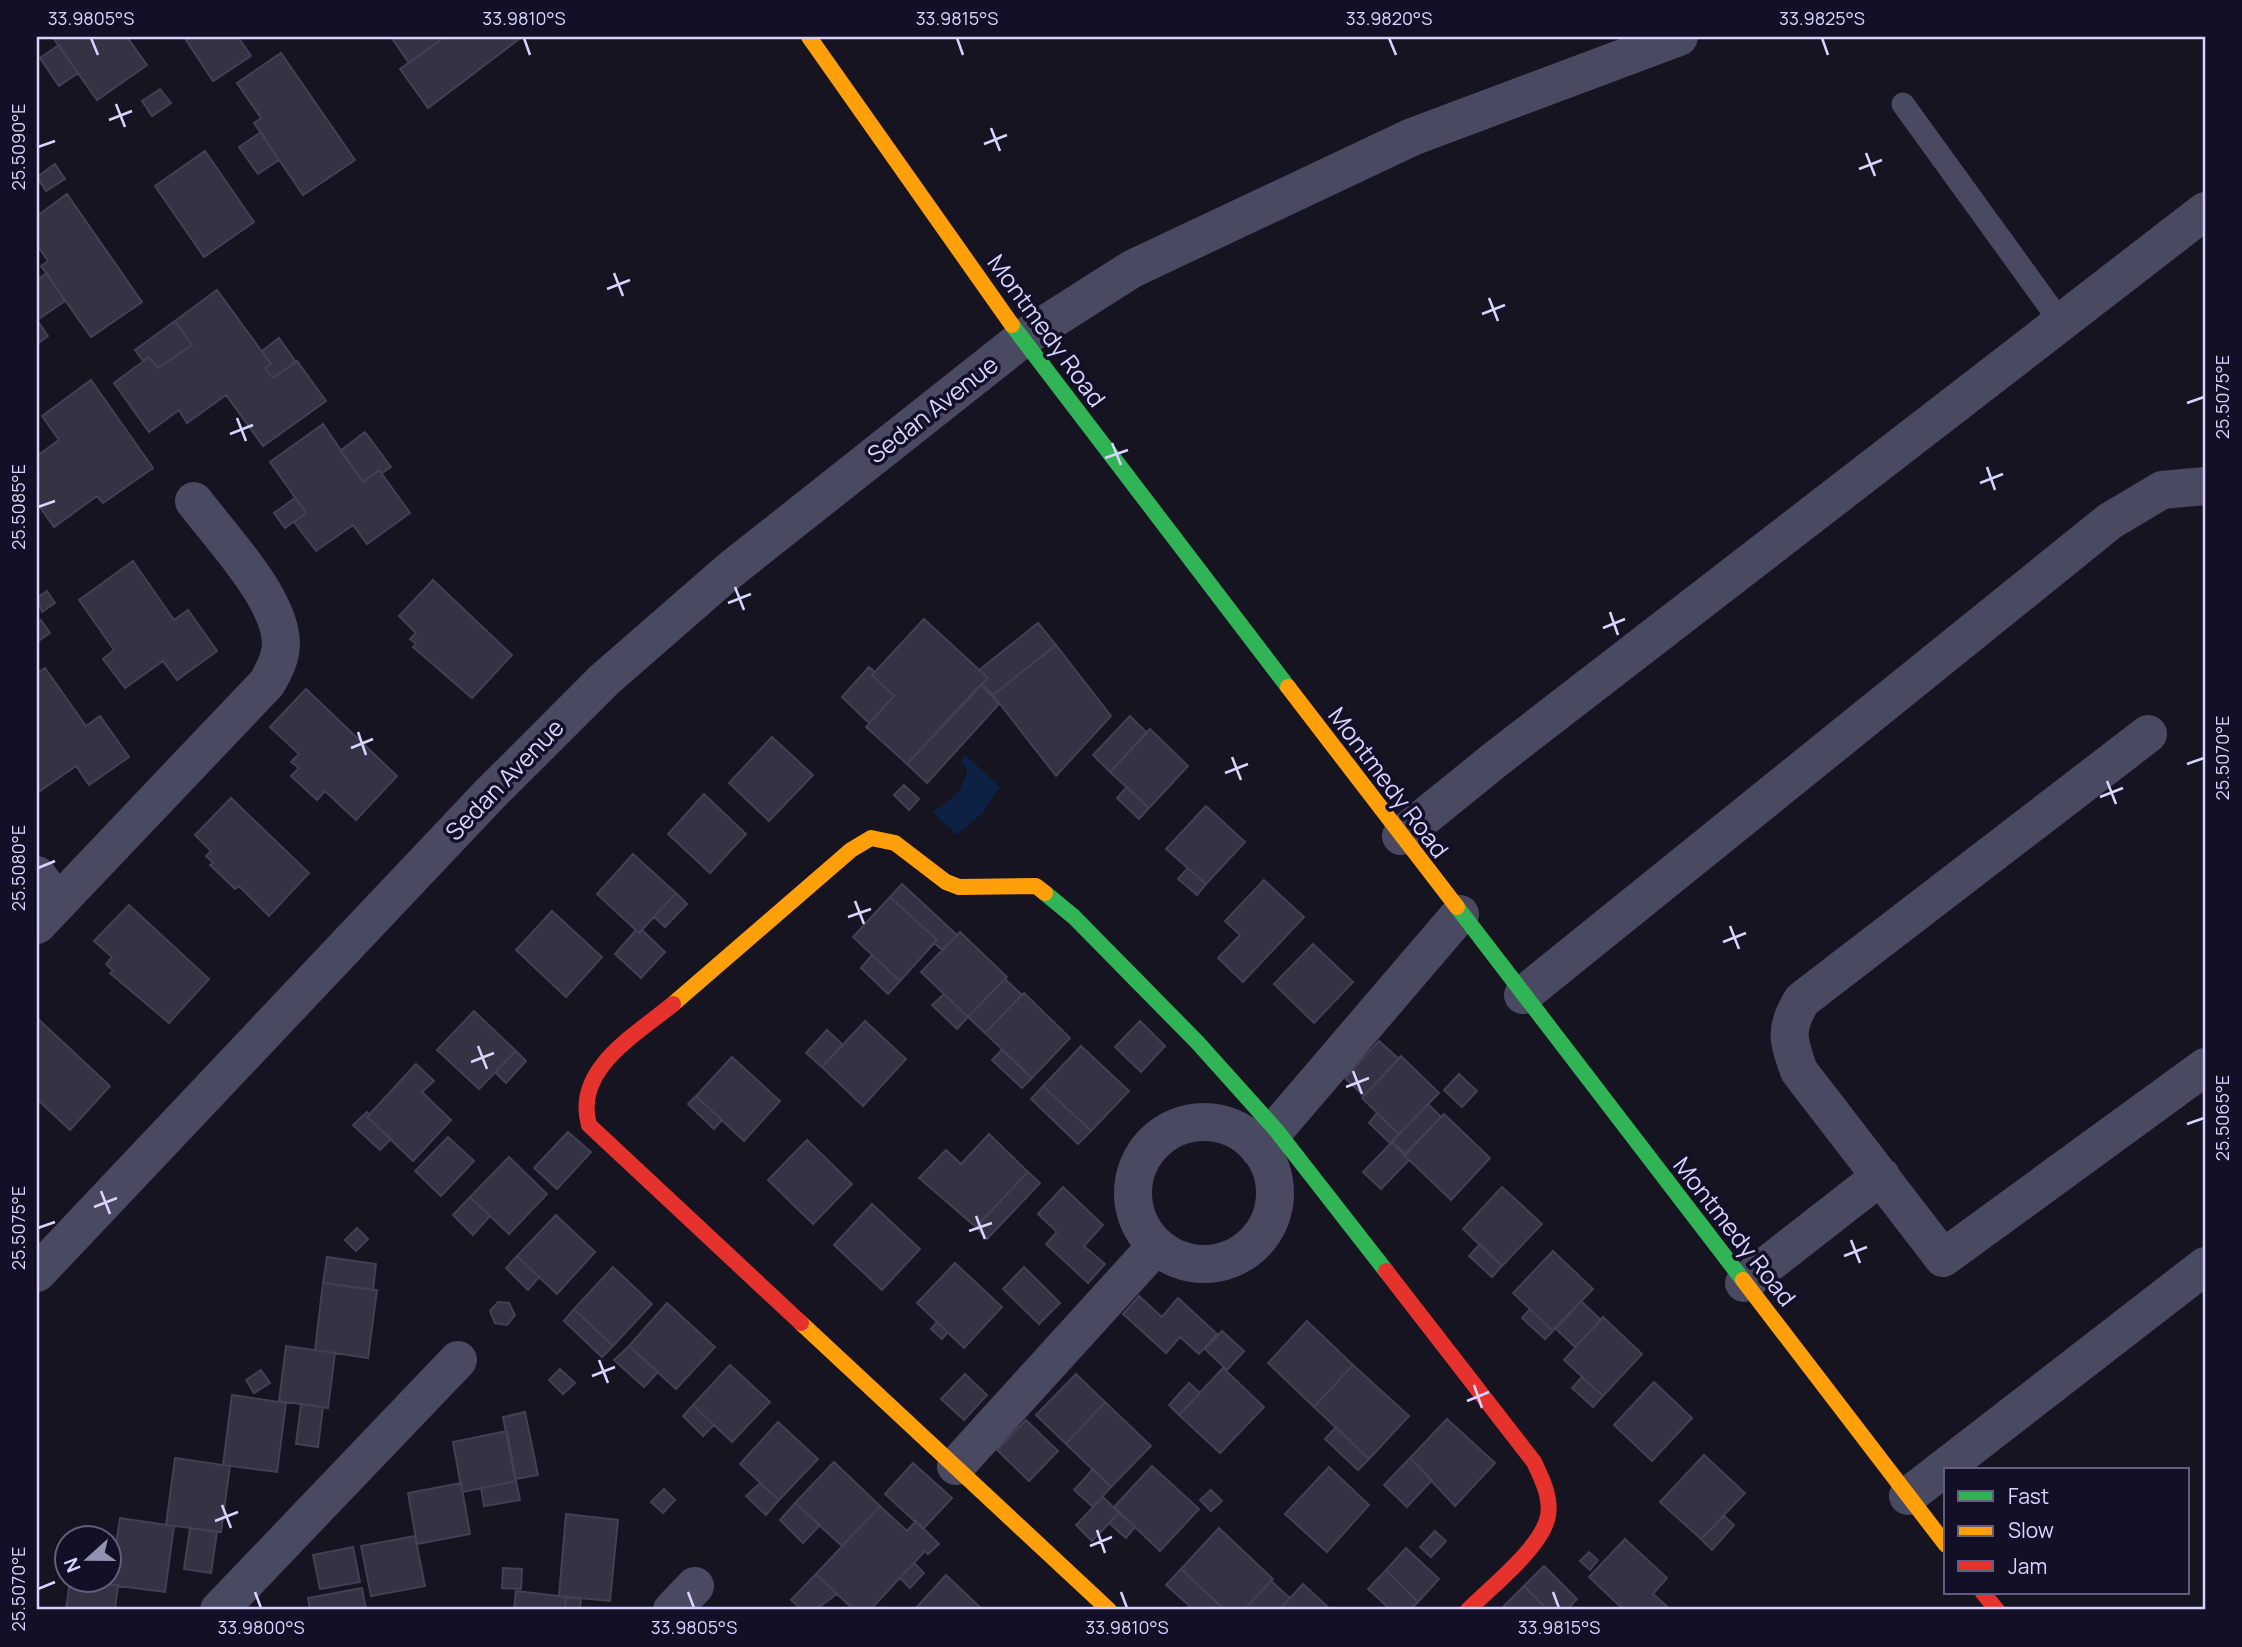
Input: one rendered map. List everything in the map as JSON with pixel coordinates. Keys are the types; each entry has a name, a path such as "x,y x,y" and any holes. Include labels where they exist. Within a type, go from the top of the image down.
{"street":[{"name":"Montmedy Road","path":"809,37 1022,340 1944,1542"},
{"name":"Sedan Avenue","path":"37,1273 478,806 604,680 729,571 1022,340 1132,269 1412,137 1679,37"},
{"path":"1401,836 1496,759 2205,211"},
{"path":"1523,995 2109,521 2162,490 2205,486"},
{"path":"44,901 267,683 278,662 281,643 267,599 194,501"},
{"path":"2148,734 1802,1000 1791,1018 1788,1041 1800,1070 1943,1258 2205,1067"},
{"path":"1108,1610 589,1125 584,1097 599,1067 851,850 871,838 894,843 946,882 959,887 1027,884 1045,891 1198,1043 1267,1140 1534,1462 1545,1485 1547,1521 1534,1541 1468,1610"},
{"path":"1267,1140 1220,1124 1197,1122 1174,1128 1155,1141 1141,1160 1133,1182 1134,1206 1142,1228 1156,1246 1176,1259 1199,1264 1222,1262 1244,1253 1261,1236 1271,1216 1275,1192 1267,1140 1460,914"},
{"path":"1744,1283 1881,1176"},
{"path":"956,1466 1156,1246"},
{"path":"1944,1468 2205,1266"},
{"path":"219,1610 458,1360"},
{"path":"1908,1496 1944,1468"},
{"path":"1984,1594 1997,1610"}],"lane":[{"path":"1903,104 2060,321"}],"water":[{"path":"965,755 1000,787 983,812 957,835 933,812 960,789 967,769 961,762"}],"building":[{"path":"127,37 147,65 97,100 54,39"},
{"path":"192,37 238,37 251,56 213,81 186,40"},
{"path":"391,37 441,37 442,39 409,63"},
{"path":"441,37 522,37 428,108 400,69 442,39"},
{"path":"59,45 78,73 59,86 40,58"},
{"path":"281,53 355,160 303,195 254,123 261,118 237,83"},
{"path":"160,89 171,103 152,116 142,101"},
{"path":"261,132 279,160 258,174 239,147"},
{"path":"205,151 254,222 204,257 155,186"},
{"path":"55,164 65,179 46,191 37,177"},
{"path":"67,194 142,302 91,337 41,266 48,261 37,245 37,216"},
{"path":"47,273 65,301 37,320 37,280"},
{"path":"217,290 271,364 265,368 273,378 297,361 326,401 263,446 226,395 187,423 179,410 149,432 114,383 149,357 158,368 192,345 175,321"},
{"path":"37,320 48,336 37,344"},
{"path":"175,321 192,345 158,368 149,357 143,361 135,350"},
{"path":"279,338 296,362 273,378 265,368 271,364 262,351"},
{"path":"91,380 153,468 103,503 97,496 54,527 37,503 37,456 59,440 42,416"},
{"path":"323,424 363,482 379,470 410,513 367,544 353,525 316,551 294,522 306,513 270,462"},
{"path":"365,432 391,467 382,473 379,470 363,482 340,451"},
{"path":"295,498 306,513 285,528 274,513"},
{"path":"133,561 174,620 188,610 217,651 177,680 163,661 125,688 103,659 114,650 79,600"},
{"path":"433,580 512,655 472,698 413,647 416,644 410,639 416,633 399,616"},
{"path":"47,591 55,603 42,612 37,598"},
{"path":"924,619 988,678 907,764 866,727 894,696 872,675"},
{"path":"41,620 50,633 37,642 37,623"},
{"path":"1038,623 1056,645 993,695 981,684 988,678 979,670"},
{"path":"1056,645 1111,716 1056,776 993,695"},
{"path":"869,667 875,672 872,675 894,696 869,723 842,697"},
{"path":"45,668 86,726 100,716 129,757 89,785 76,766 37,793 37,673"},
{"path":"981,684 999,704 927,783 907,764"},
{"path":"306,689 397,776 356,820 325,791 317,800 291,776 299,768 291,762 299,754 270,727"},
{"path":"1130,716 1147,733 1110,772 1093,755"},
{"path":"1150,729 1188,766 1149,808 1110,772"},
{"path":"772,737 813,775 769,821 729,783"},
{"path":"904,785 919,799 909,810 894,795"},
{"path":"1127,787 1149,808 1139,819 1117,798"},
{"path":"704,794 746,834 710,873 668,834"},
{"path":"231,798 309,873 269,916 239,886 235,889 210,865 213,863 206,856 211,851 195,835"},
{"path":"1206,806 1245,842 1206,884 1166,849"},
{"path":"633,854 676,893 639,933 597,894"},
{"path":"1188,868 1206,884 1197,895 1178,879"},
{"path":"1264,880 1304,917 1243,982 1218,958 1240,935 1225,921"},
{"path":"902,884 957,935 942,950 934,943 937,940 890,897"},
{"path":"676,893 687,904 665,927 654,917"},
{"path":"890,897 937,940 900,981 853,937"},
{"path":"129,905 209,979 169,1023 110,973 113,971 106,964 112,957 94,941"},
{"path":"552,911 602,957 566,997 516,950"},
{"path":"636,930 639,933 642,930 665,952 641,978 615,954"},
{"path":"960,932 1007,977 968,1017 921,972"},
{"path":"1313,944 1353,982 1314,1023 1274,984"},
{"path":"872,955 900,981 888,994 861,968"},
{"path":"1005,979 1022,995 985,1033 968,1017"},
{"path":"1024,993 1070,1038 1032,1078 985,1033"},
{"path":"944,994 968,1017 957,1029 932,1005"},
{"path":"474,1011 516,1051 479,1089 437,1050"},
{"path":"37,1018 110,1086 70,1130 38,1100 37,1102"},
{"path":"865,1021 906,1059 863,1106 822,1067"},
{"path":"1140,1021 1165,1046 1141,1072 1115,1047"},
{"path":"827,1030 843,1045 822,1067 806,1053"},
{"path":"1379,1041 1399,1059 1364,1096 1345,1078"},
{"path":"1081,1046 1129,1091 1091,1131 1043,1086"},
{"path":"1002,1050 1032,1078 1022,1088 992,1060"},
{"path":"516,1051 526,1061 506,1083 495,1072"},
{"path":"1401,1056 1439,1093 1399,1134 1362,1098"},
{"path":"732,1057 780,1101 744,1141 696,1096"},
{"path":"416,1064 434,1081 422,1092 451,1120 413,1161 367,1117"},
{"path":"1459,1074 1477,1091 1462,1107 1444,1090"},
{"path":"1043,1086 1091,1131 1078,1144 1031,1099"},
{"path":"696,1096 722,1120 714,1129 688,1104"},
{"path":"1428,1104 1441,1117 1406,1154 1392,1142"},
{"path":"367,1112 367,1117 391,1139 380,1150 353,1125"},
{"path":"1377,1113 1399,1134 1390,1143 1369,1123"},
{"path":"1444,1114 1490,1158 1451,1200 1404,1155"},
{"path":"568,1132 591,1152 557,1189 534,1168"},
{"path":"989,1134 1028,1172 976,1227 919,1178 946,1150 961,1164"},
{"path":"448,1137 474,1161 441,1196 415,1171"},
{"path":"807,1140 852,1184 813,1224 768,1180"},
{"path":"1392,1142 1409,1160 1381,1189 1363,1172"},
{"path":"509,1157 547,1194 509,1234 470,1197"},
{"path":"1028,1172 1040,1183 987,1239 976,1227"},
{"path":"1063,1187 1103,1225 1084,1246 1105,1264 1088,1283 1046,1244 1057,1232 1038,1214"},
{"path":"1502,1187 1542,1224 1502,1266 1463,1229"},
{"path":"470,1197 490,1216 473,1235 453,1215"},
{"path":"872,1204 920,1249 882,1290 834,1245"},
{"path":"556,1215 595,1252 557,1294 517,1256"},
{"path":"357,1228 368,1239 356,1251 345,1240"},
{"path":"1480,1244 1502,1266 1492,1277 1469,1256"},
{"path":"1553,1251 1593,1289 1553,1331 1513,1293"},
{"path":"517,1256 539,1277 528,1290 506,1268"},
{"path":"327,1257 376,1264 373,1290 323,1283"},
{"path":"955,1263 1002,1307 964,1348 917,1303"},
{"path":"613,1267 652,1304 613,1346 574,1309"},
{"path":"1024,1267 1060,1303 1039,1324 1003,1289"},
{"path":"323,1283 377,1290 368,1358 315,1350"},
{"path":"1139,1296 1162,1317 1178,1298 1217,1334 1199,1354 1180,1337 1166,1353 1123,1314"},
{"path":"1581,1301 1601,1320 1575,1347 1555,1328"},
{"path":"498,1302 509,1303 515,1315 507,1325 495,1323 490,1311"},
{"path":"667,1303 715,1347 676,1389 629,1346"},
{"path":"574,1309 613,1346 602,1357 564,1321"},
{"path":"1530,1309 1553,1331 1545,1339 1522,1318"},
{"path":"1603,1317 1642,1354 1603,1396 1564,1360"},
{"path":"1307,1321 1353,1365 1314,1407 1268,1363"},
{"path":"937,1322 948,1332 942,1339 931,1329"},
{"path":"1222,1331 1244,1351 1227,1370 1205,1349"},
{"path":"286,1346 335,1353 328,1408 279,1401"},
{"path":"629,1346 658,1372 644,1387 614,1360"},
{"path":"730,1365 770,1402 732,1442 693,1405"},
{"path":"1353,1365 1409,1416 1369,1459 1314,1407"},
{"path":"1223,1368 1264,1407 1220,1453 1179,1415"},
{"path":"560,1369 575,1383 563,1394 549,1380"},
{"path":"261,1370 270,1383 254,1393 246,1380"},
{"path":"965,1374 987,1395 964,1420 941,1399"},
{"path":"1076,1374 1105,1402 1066,1444 1036,1415"},
{"path":"1582,1377 1603,1396 1593,1407 1572,1388"},
{"path":"1654,1382 1692,1418 1652,1461 1614,1425"},
{"path":"1189,1383 1200,1393 1179,1415 1169,1405"},
{"path":"232,1395 286,1403 277,1472 223,1465"},
{"path":"1105,1402 1151,1446 1111,1487 1066,1444"},
{"path":"301,1404 323,1407 318,1447 296,1444"},
{"path":"693,1405 714,1425 703,1436 683,1416"},
{"path":"525,1412 538,1475 515,1479 503,1417"},
{"path":"1447,1419 1495,1463 1455,1506 1410,1458"},
{"path":"1026,1420 1058,1451 1029,1481 997,1450"},
{"path":"778,1422 818,1459 779,1500 740,1464"},
{"path":"1336,1427 1369,1459 1358,1470 1325,1439"},
{"path":"507,1431 516,1481 462,1492 453,1442"},
{"path":"1704,1455 1745,1493 1701,1539 1660,1502"},
{"path":"175,1458 230,1466 221,1532 166,1525"},
{"path":"1410,1458 1432,1480 1407,1507 1384,1485"},
{"path":"834,1462 880,1506 842,1546 795,1503"},
{"path":"913,1463 952,1498 923,1529 885,1494"},
{"path":"1152,1466 1199,1509 1160,1551 1114,1507"},
{"path":"1329,1467 1369,1505 1327,1552 1285,1514"},
{"path":"1093,1469 1111,1487 1093,1507 1074,1490"},
{"path":"516,1481 520,1500 484,1506 481,1488"},
{"path":"461,1483 470,1534 417,1544 408,1493"},
{"path":"760,1483 779,1500 766,1515 746,1496"},
{"path":"664,1489 675,1500 663,1513 651,1502"},
{"path":"1211,1490 1222,1501 1211,1511 1200,1500"},
{"path":"1103,1497 1119,1513 1092,1541 1076,1525"},
{"path":"795,1503 820,1525 803,1543 780,1520"},
{"path":"880,1506 907,1531 916,1521 939,1544 928,1554 925,1551 870,1610 854,1610 816,1574"},
{"path":"1119,1513 1135,1527 1126,1538 1109,1523"},
{"path":"566,1514 618,1520 610,1601 559,1596"},
{"path":"1724,1516 1734,1525 1712,1550 1701,1539"},
{"path":"120,1518 174,1526 165,1592 122,1587 122,1524 119,1524"},
{"path":"190,1528 217,1532 211,1573 184,1569"},
{"path":"1219,1528 1273,1579 1244,1610 1225,1610 1181,1569"},
{"path":"1435,1531 1446,1541 1431,1557 1420,1547"},
{"path":"415,1536 425,1586 371,1596 361,1546"},
{"path":"1625,1539 1667,1578 1653,1594 1671,1610 1624,1610 1589,1577"},
{"path":"353,1547 360,1582 320,1589 313,1555"},
{"path":"1406,1548 1439,1579 1418,1602 1386,1570"},
{"path":"1589,1552 1598,1560 1590,1570 1580,1561"},
{"path":"914,1563 924,1573 910,1588 900,1578"},
{"path":"1544,1566 1577,1599 1567,1610 1548,1610 1524,1586"},
{"path":"503,1568 522,1569 521,1589 502,1588"},
{"path":"1181,1569 1225,1610 1194,1610 1166,1585"},
{"path":"1386,1570 1418,1602 1410,1610 1391,1610 1368,1589"},
{"path":"816,1574 837,1594 815,1610 802,1610 791,1600"},
{"path":"946,1575 983,1610 914,1610"},
{"path":"1271,1581 1290,1598 1279,1610 1244,1610"},
{"path":"1303,1584 1331,1610 1279,1610"},
{"path":"1524,1586 1548,1610 1500,1610"},
{"path":"362,1588 366,1610 310,1610 308,1598"},
{"path":"516,1591 566,1597 565,1610 514,1610"},
{"path":"68,1594 117,1594 115,1610 66,1610"},
{"path":"566,1597 581,1599 580,1610 565,1608"}],"traffic: fast":[{"path":"1012,325 1288,687"},
{"path":"1045,893 1074,917 1198,1043 1276,1130 1386,1271"},
{"path":"1457,907 1743,1280"}],"traffic: slow":[{"path":"809,37 1012,325"},
{"path":"1288,687 1457,907"},
{"path":"673,1004 851,850 871,838 895,843 946,882 959,887 1036,886 1045,893"},
{"path":"1743,1280 1944,1542"},
{"path":"801,1323 1109,1610"}],"traffic: jam":[{"path":"673,1004 626,1041 599,1070 590,1087 586,1105 589,1125 801,1323"},
{"path":"1386,1271 1534,1462 1548,1497 1547,1520 1542,1532 1513,1568 1468,1610"},
{"path":"1984,1594 1997,1610"}]}
